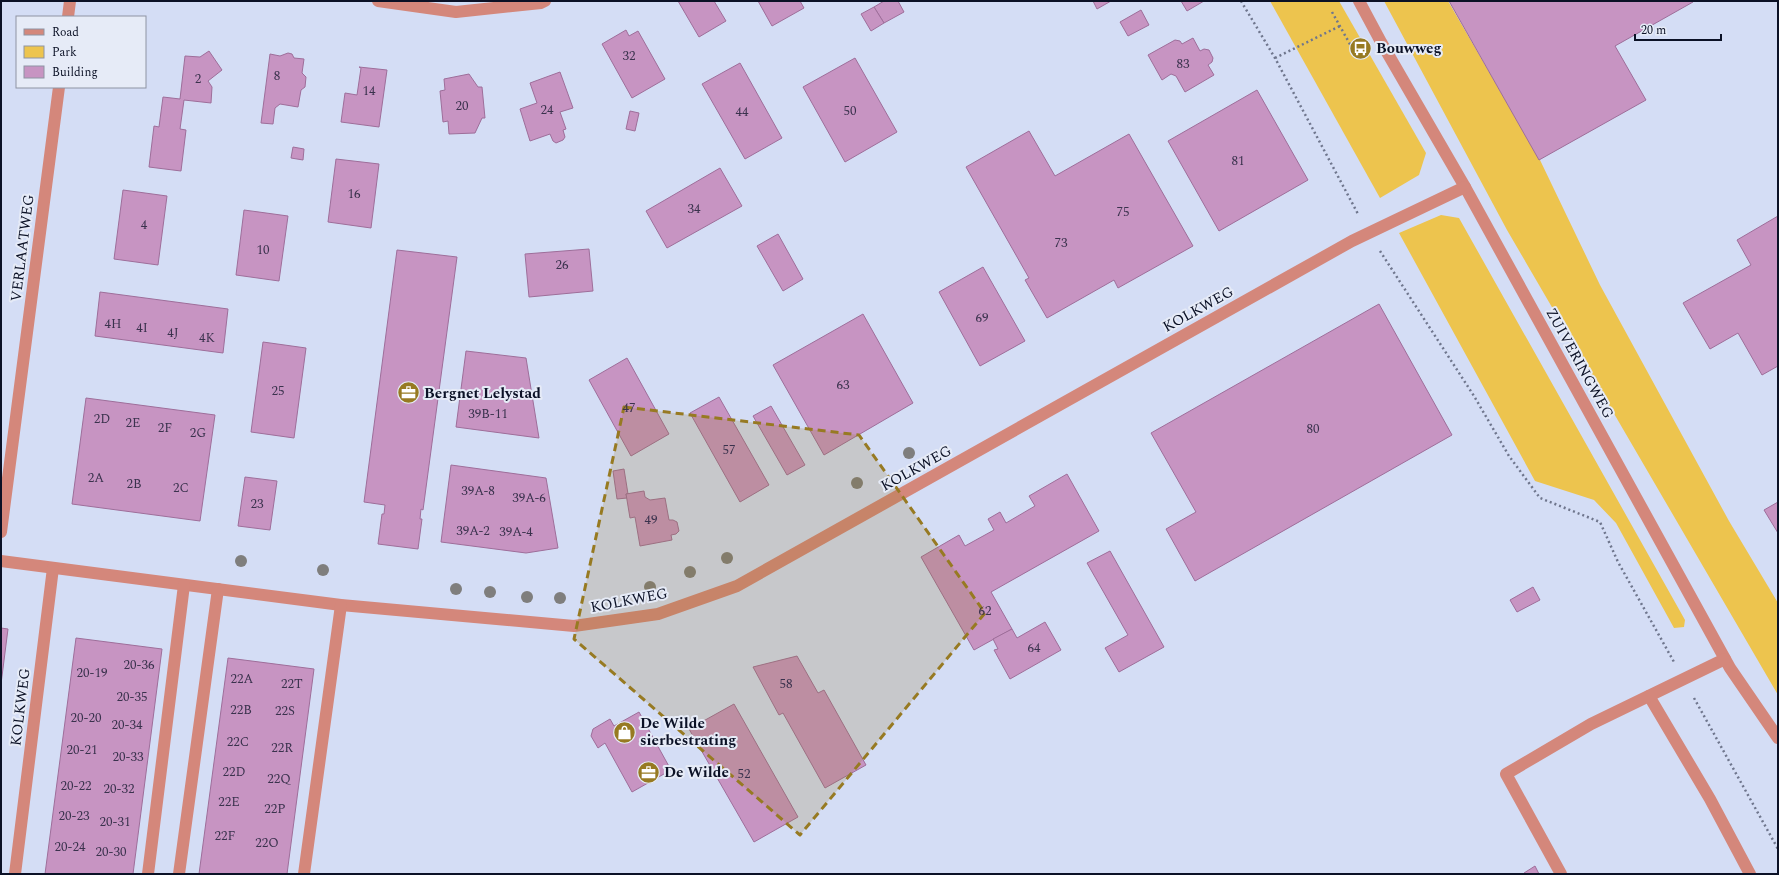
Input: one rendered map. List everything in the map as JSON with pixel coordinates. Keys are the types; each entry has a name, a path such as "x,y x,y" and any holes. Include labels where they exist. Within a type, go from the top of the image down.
{"street":[{"path":"68,16 70,1"},
{"path":"378,1 456,12 541,3 545,1"},
{"name":"ZUIVERINGWEG","path":"1359,1 1465,187 1725,659 1778,738"},
{"name":"VERLAATWEG","path":"1,532 59,88"},
{"name":"KOLKWEG","path":"1,562 341,605 574,626 658,614 738,586 1346,245 1465,187"},
{"name":"KOLKWEG","path":"15,874 53,568"},
{"path":"148,874 184,585"},
{"path":"179,874 218,589"},
{"path":"304,874 341,605"},
{"path":"1561,874 1506,774 1591,724 1725,659"},
{"path":"1649,696 1710,799 1750,874"}],"path":[{"path":"1241,1 1276,58 1369,234 1474,396 1509,456 1540,498 1600,522 1618,562 1778,849"},
{"path":"1332,12 1356,55"},
{"path":"1276,58 1340,26"}],"highlighted area":[{"path":"624,407 859,435 985,613 800,835 574,639"}],"green space":[{"path":"1270,1 1339,1 1426,153 1419,175 1380,198"},
{"path":"1384,1 1448,1 1540,160 1600,285 1729,521 1778,603 1778,695 1507,230"},
{"path":"1441,215 1459,218 1685,620 1684,627 1674,628 1616,523 1594,500 1535,481 1399,233"}],"building":[{"path":"678,1 714,1 726,21 699,37"},
{"path":"758,1 800,1 804,8 772,26"},
{"path":"884,1 898,1 904,12 884,23 874,7"},
{"path":"1093,1 1111,1 1097,9"},
{"path":"1181,1 1204,1 1187,11"},
{"path":"1449,1 1693,2 1615,46 1646,100 1539,160"},
{"path":"874,7 884,23 871,31 861,14"},
{"path":"1141,10 1149,25 1128,36 1120,22"},
{"path":"626,30 629,36 638,31 665,79 632,98 602,44"},
{"path":"1193,38 1200,51 1204,49 1209,50 1213,58 1212,62 1208,65 1214,75 1185,92 1176,76 1171,74 1162,80 1148,55 1175,40 1180,41 1182,44"},
{"path":"209,51 222,70 208,81 212,87 211,103 184,100 180,129 186,130 181,171 149,167 154,126 159,127 163,97 180,99 185,56 200,57"},
{"path":"288,53 292,54 294,58 304,59 302,73 306,77 305,87 301,90 298,107 280,104 275,108 273,124 261,123 270,54 280,56"},
{"path":"855,58 897,132 845,162 803,87"},
{"path":"740,63 782,138 745,159 702,84"},
{"path":"359,67 387,70 379,127 341,122 345,93 357,95 361,68"},
{"path":"560,72 573,108 560,112 566,129 563,130 565,137 563,140 556,143 553,141 550,134 530,141 520,109 537,103 530,83"},
{"path":"469,74 478,87 482,87 485,118 482,118 475,133 449,134 448,121 443,122 440,91 445,90 444,79"},
{"path":"1257,90 1308,180 1219,231 1168,141"},
{"path":"630,111 639,113 635,131 626,129"},
{"path":"1029,131 1055,176 1129,134 1193,246 1118,288 1114,280 1047,318 1025,280 1029,278 966,167"},
{"path":"293,147 304,149 303,160 291,158"},
{"path":"336,159 379,164 371,228 328,222"},
{"path":"720,168 742,206 667,248 646,211"},
{"path":"123,190 167,196 158,265 114,259"},
{"path":"244,210 288,216 279,281 236,275"},
{"path":"1778,216 1778,366 1762,375 1738,333 1710,349 1683,303 1751,265 1737,240"},
{"path":"778,234 803,279 783,291 757,246"},
{"path":"589,249 593,291 529,297 525,254"},
{"path":"397,250 457,257 423,510 421,509 420,519 422,519 418,549 378,544 382,514 384,514 385,505 364,502"},
{"path":"983,267 1025,341 980,366 939,292"},
{"path":"100,292 228,309 223,353 95,336"},
{"path":"1379,304 1452,435 1195,581 1166,529 1196,512 1151,433"},
{"path":"863,314 913,403 824,455 773,365"},
{"path":"263,342 306,348 294,438 251,432"},
{"path":"466,351 526,358 539,438 456,427"},
{"path":"627,358 669,434 631,456 589,380"},
{"path":"719,397 769,485 740,502 690,413"},
{"path":"86,398 215,415 200,521 72,504"},
{"path":"771,406 805,465 787,475 753,416"},
{"path":"451,465 546,478 558,548 526,553 441,542"},
{"path":"624,469 628,494 626,494 627,498 617,499 613,471"},
{"path":"1067,474 1099,531 991,592 1012,629 974,650 921,557 959,535 965,546 994,530 988,519 1000,512 1006,523 1035,506 1029,496"},
{"path":"245,477 277,481 270,530 238,526"},
{"path":"644,491 645,497 650,500 665,498 669,520 677,522 679,531 676,534 671,535 672,540 640,546 635,517 630,518 626,494"},
{"path":"1778,502 1778,533 1764,510"},
{"path":"1110,551 1164,647 1119,672 1105,648 1128,635 1087,563"},
{"path":"1533,587 1540,600 1517,612 1510,600"},
{"path":"1045,622 1061,650 1010,679 994,650 998,649 993,639 1012,629 1017,638"},
{"path":"1,628 8,629 1,684"},
{"path":"76,638 162,649 133,874 45,874"},
{"path":"797,656 818,693 824,690 866,765 825,788 783,713 779,715 753,667"},
{"path":"228,658 314,669 287,874 199,874"},
{"path":"734,704 798,817 754,842 689,729"},
{"path":"639,712 671,770 632,792 605,743 598,748 591,736 593,729 610,719 614,726"},
{"path":"1535,866 1539,874 1524,874 1524,873"}],"place":[{"name":"Bouwweg","path":"1361,48"},
{"name":"Bergnet Lelystad","path":"409,393"},
{"name":"De Wilde sierbestrating","path":"625,732"},
{"name":"De Wilde","path":"648,772"}]}
